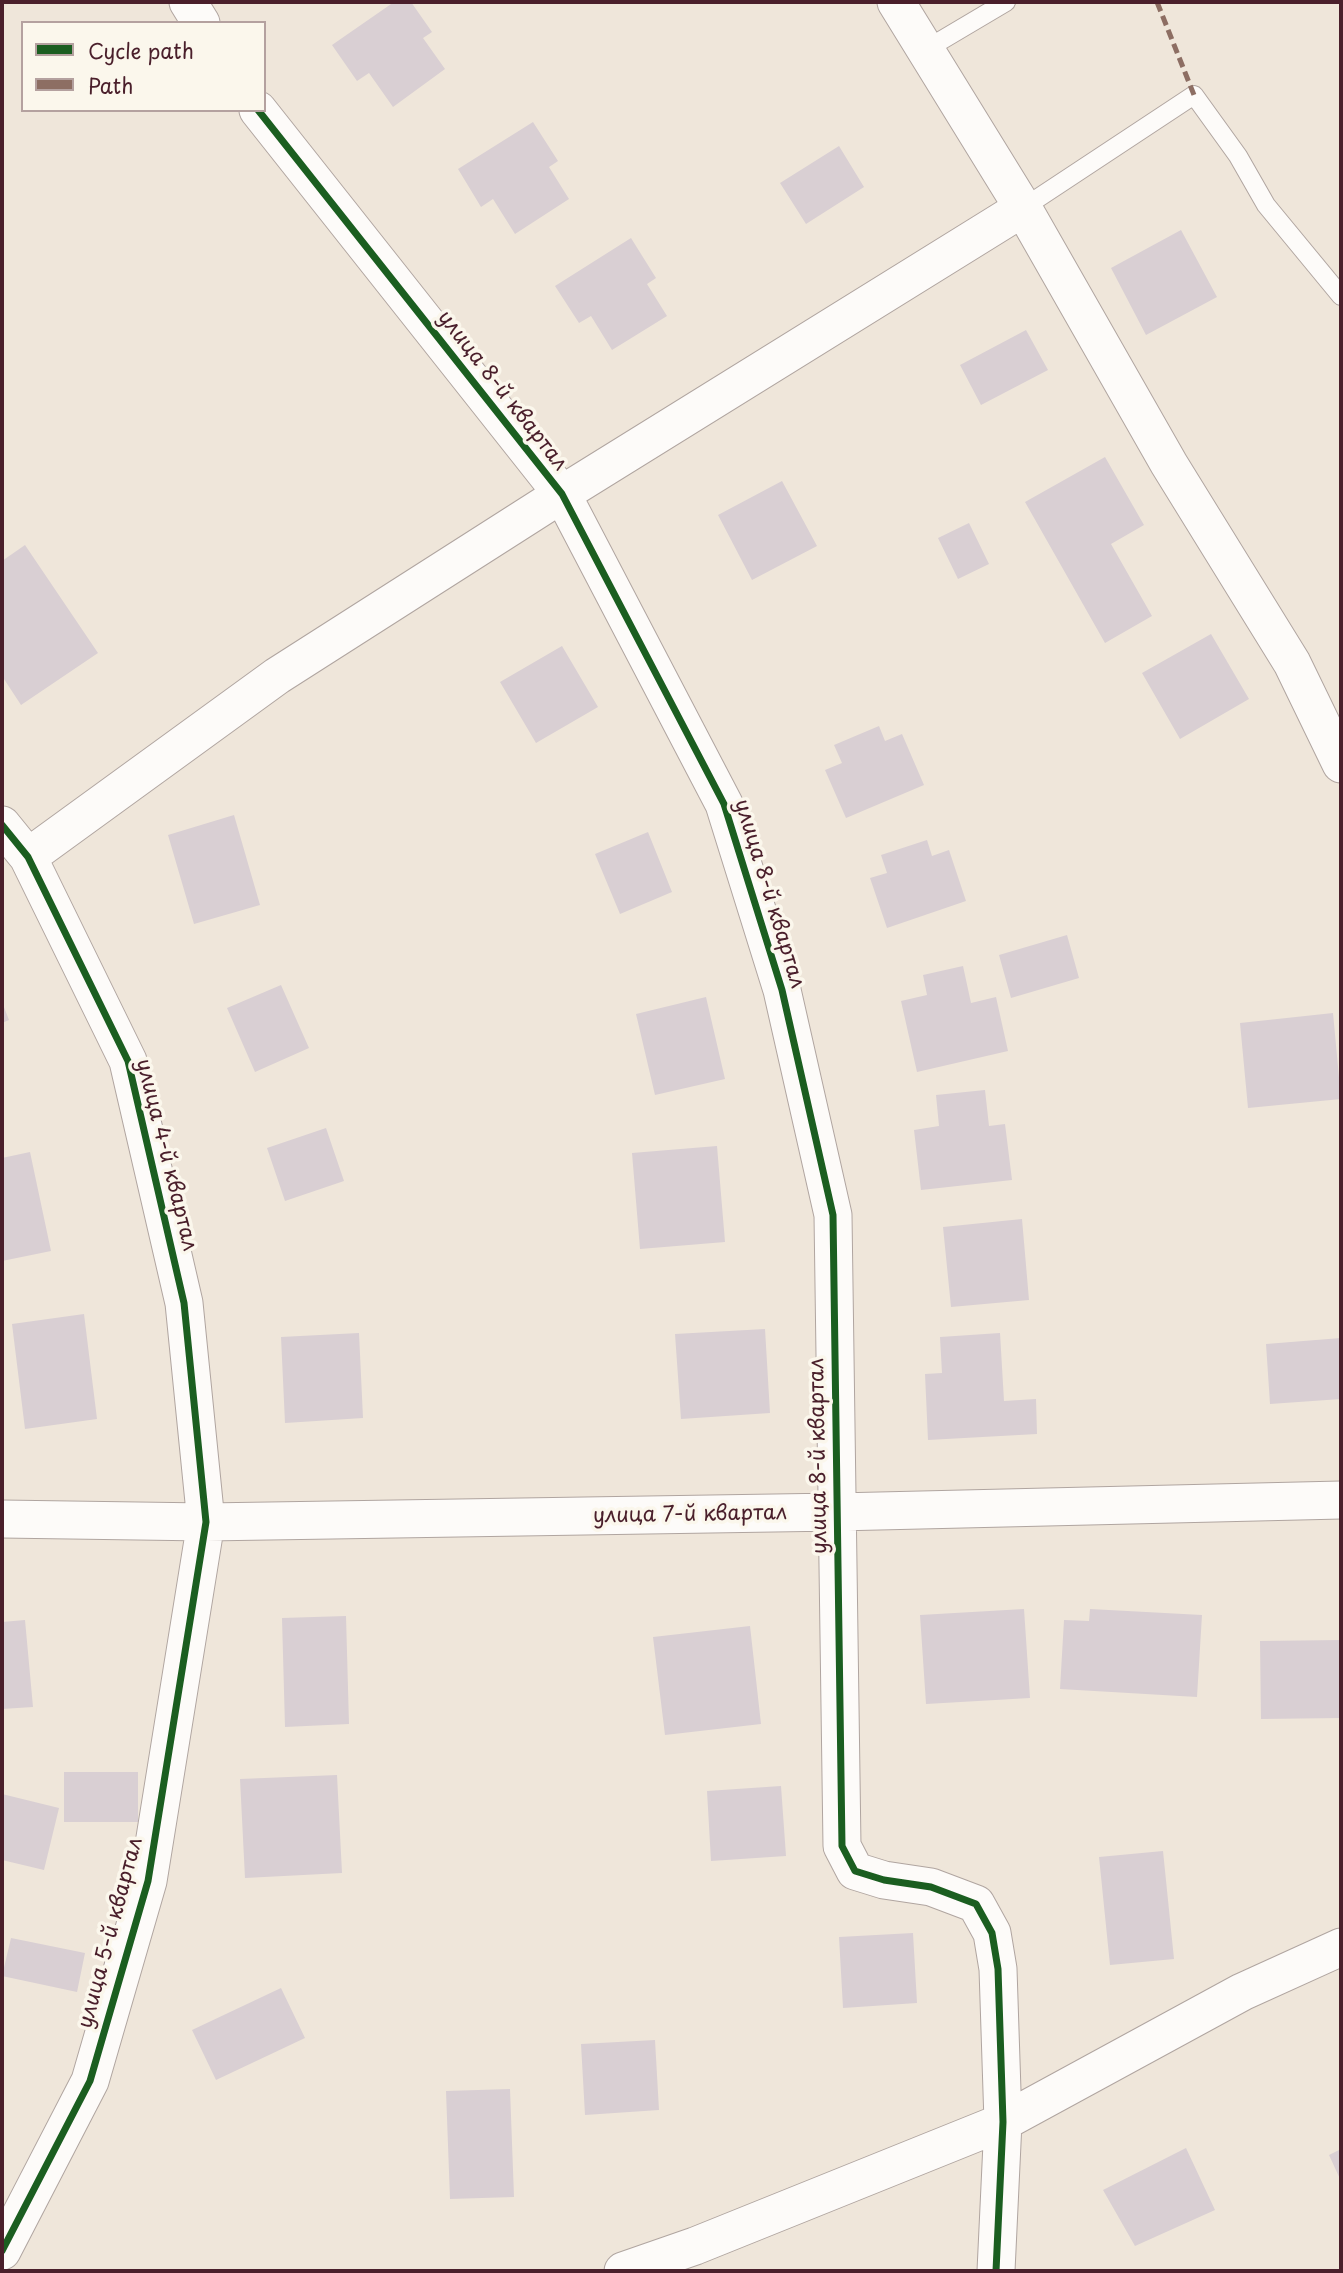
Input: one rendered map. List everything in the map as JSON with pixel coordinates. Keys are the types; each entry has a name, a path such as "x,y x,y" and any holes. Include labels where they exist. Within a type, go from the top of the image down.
{"street":[{"path":"188,2 200,21"},
{"path":"895,2 1023,208 1170,464 1292,663 1341,764"},
{"name":"улица 8-й квартал","path":"260,112 562,494 724,804 782,990 833,1215 842,1846 855,1871 884,1880 931,1887 976,1904 992,1933 998,1969 1003,2122 996,2271"},
{"path":"27,857 277,676 562,494 1023,208"},
{"name":"улица 4-й квартал","path":"2,825 27,857 128,1061 184,1303 206,1522"},
{"name":"улица 7-й квартал","path":"2,1519 206,1522 837,1513 1341,1500"},
{"name":"улица 5-й квартал","path":"2,2251 90,2081 148,1881 206,1522"},
{"path":"623,2271 695,2246 1003,2122 1242,1992 1341,1947"}],"lane":[{"path":"925,50 1006,2"},
{"path":"1023,208 1194,95 1238,156 1266,205 1341,296"}],"building":[{"path":"394,2 411,2 432,32 423,38 445,69 393,107 369,73 357,81 332,45"},
{"path":"533,122 558,161 549,167 569,199 515,234 493,199 481,207 458,169"},
{"path":"839,146 864,187 806,224 780,183"},
{"path":"1181,230 1217,297 1146,335 1111,268"},
{"path":"631,238 656,278 647,284 667,316 612,350 591,316 579,323 555,286"},
{"path":"1026,330 1048,370 981,405 960,365"},
{"path":"1105,457 1144,525 1111,544 1152,616 1105,643 1025,502"},
{"path":"782,481 817,546 752,580 718,515"},
{"path":"969,523 989,564 958,579 938,538"},
{"path":"25,545 98,653 21,705 2,676 2,561"},
{"path":"1211,634 1249,699 1180,739 1142,673"},
{"path":"562,646 598,707 536,743 500,682"},
{"path":"879,726 885,741 902,734 924,785 846,818 825,770 842,763 834,745"},
{"path":"234,815 260,905 194,924 168,835"},
{"path":"648,832 672,892 620,914 595,854"},
{"path":"927,840 932,856 949,850 966,901 887,928 870,878 887,873 881,855"},
{"path":"1067,935 1079,978 1011,998 999,955"},
{"path":"963,966 971,1003 996,997 1008,1051 917,1072 901,1001 927,995 923,975"},
{"path":"281,985 309,1048 255,1072 227,1008"},
{"path":"706,997 725,1079 655,1095 636,1014"},
{"path":"2,1002 9,1020 2,1023"},
{"path":"1333,1013 1341,1099 1248,1108 1240,1023"},
{"path":"985,1090 989,1126 1005,1124 1012,1180 921,1190 914,1130 939,1126 936,1095"},
{"path":"326,1128 344,1181 285,1201 267,1148"},
{"path":"717,1146 725,1242 640,1249 632,1153"},
{"path":"30,1152 51,1251 2,1261 2,1158"},
{"path":"1022,1219 1029,1300 951,1307 943,1227"},
{"path":"84,1314 97,1419 25,1429 12,1324"},
{"path":"765,1329 770,1413 681,1419 675,1334"},
{"path":"359,1333 363,1418 285,1423 281,1337"},
{"path":"1000,1333 1004,1401 1036,1399 1037,1434 928,1440 925,1374 942,1373 940,1337"},
{"path":"1341,1338 1341,1399 1270,1404 1266,1344"},
{"path":"1024,1609 1030,1698 926,1704 920,1615"},
{"path":"1090,1609 1202,1615 1197,1697 1060,1689 1064,1620 1089,1621"},
{"path":"346,1616 349,1724 285,1727 282,1618"},
{"path":"25,1620 33,1707 2,1709 2,1622"},
{"path":"750,1626 761,1724 665,1735 653,1637"},
{"path":"1341,1640 1341,1718 1261,1719 1260,1641"},
{"path":"64,1772 138,1772 138,1822 64,1822"},
{"path":"337,1775 342,1873 245,1878 240,1779"},
{"path":"781,1786 786,1856 711,1861 707,1791"},
{"path":"2,1794 59,1808 44,1870 2,1860"},
{"path":"1163,1851 1174,1959 1110,1965 1099,1857"},
{"path":"913,1933 917,2003 843,2008 839,1937"},
{"path":"11,1938 85,1953 77,1992 2,1976"},
{"path":"281,1988 305,2038 216,2080 192,2030"},
{"path":"655,2040 659,2110 585,2115 581,2044"},
{"path":"510,2089 514,2197 450,2199 446,2091"},
{"path":"1186,2148 1215,2210 1135,2246 1103,2190"},
{"path":"1341,2149 1341,2181 1329,2155"}],"marked path":[{"path":"1157,2 1194,95"}],"cycle path":[{"path":"260,112 562,494 724,804 782,990 833,1215 842,1846 855,1871 884,1880 931,1887 976,1904 992,1933 998,1969 1003,2122 996,2271"},
{"path":"2,825 28,857 128,1061 184,1303 206,1522 148,1881 90,2081 2,2251"}]}
